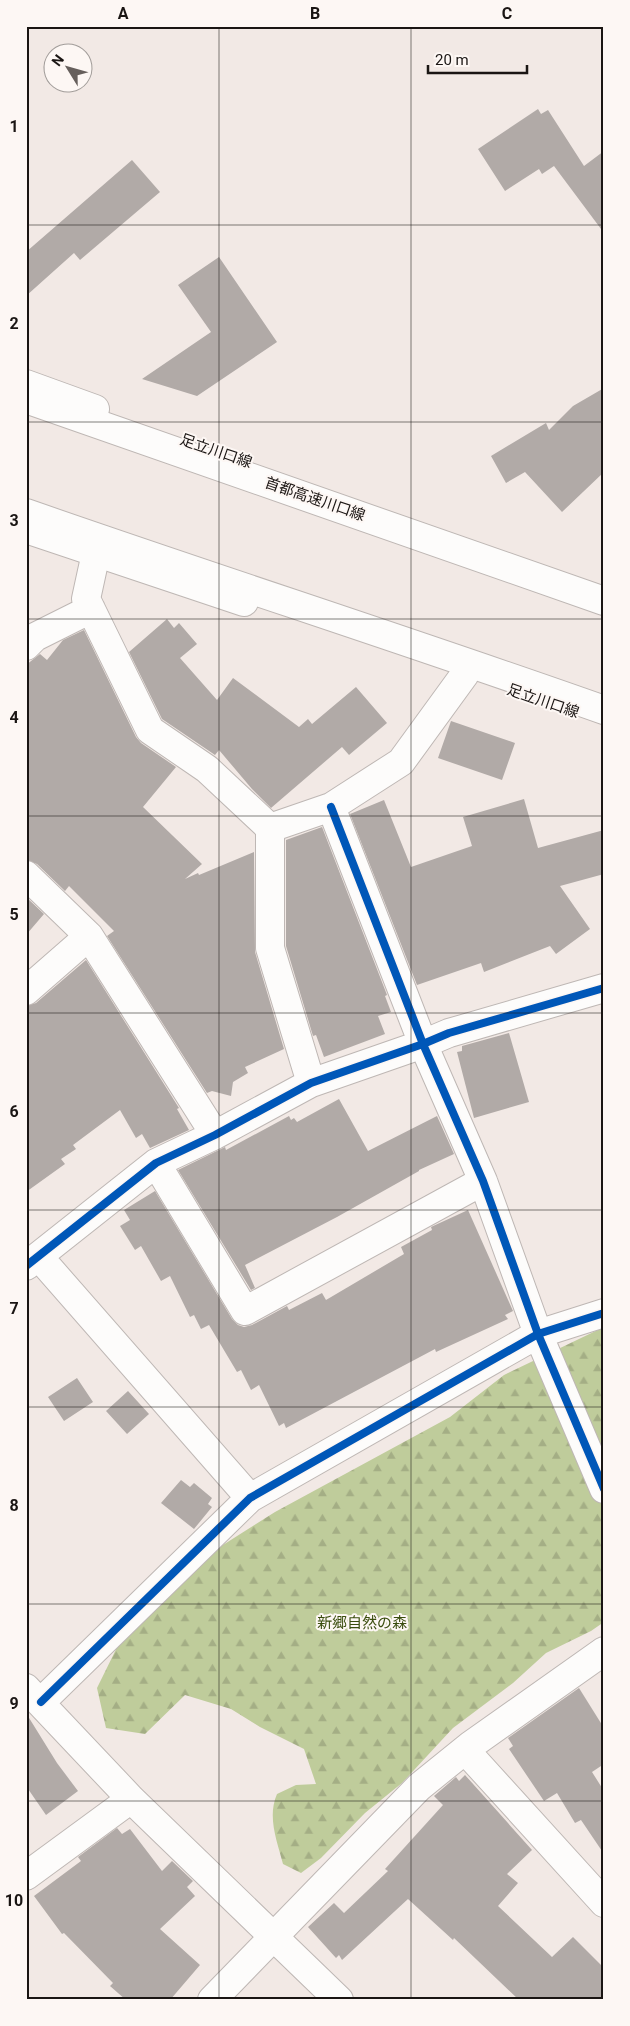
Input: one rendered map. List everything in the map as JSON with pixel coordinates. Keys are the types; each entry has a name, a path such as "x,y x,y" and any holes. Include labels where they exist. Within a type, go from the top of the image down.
{"main road":[{"name":"足立川口線","path":"26,384 604,586"},
{"name":"首都高速川口線","path":"26,399 604,601"},
{"path":"26,513 604,710"},
{"name":"足立川口線","path":"26,528 604,722"},
{"path":"96,553 86,599 150,730 207,769 270,828 270,948 311,1083"},
{"path":"26,646 35,637 92,609"},
{"path":"270,828 330,807 401,762 464,674"},
{"path":"330,807 423,1044 483,1181 538,1334 604,1488"},
{"path":"26,875 89,936 215,1135"},
{"path":"26,991 89,936"},
{"path":"250,1498 33,1261 156,1163 215,1135 311,1083 423,1044 450,1032 604,988"},
{"path":"156,1163 245,1310 483,1181"},
{"path":"339,2000 131,1799 34,1695 250,1498 538,1334 604,1313"},
{"path":"212,2000 419,1787 465,1750 604,1651"},
{"path":"465,1750 604,1903"},
{"path":"26,1876 131,1799"}],"green space":[{"name":"新郷自然の森","path":"604,1327 604,1622 591,1631 546,1653 513,1683 453,1728 402,1783 365,1813 321,1858 301,1873 283,1864 274,1829 273,1811 277,1794 296,1785 316,1784 304,1749 260,1727 231,1709 185,1695 145,1734 106,1728 97,1688 127,1627 204,1557 275,1512 450,1417 504,1375"}],"building":[{"path":"538,109 541,114 548,110 584,166 604,151 604,233 554,166 542,174 539,169 505,191 478,149"},
{"path":"132,160 160,192 80,260 74,253 26,296 26,252"},
{"path":"219,257 277,342 197,396 142,379 211,332 178,285"},
{"path":"604,388 604,472 562,512 525,472 506,483 491,456 546,423 549,430 573,406"},
{"path":"167,619 174,628 179,623 197,644 180,658 217,700 233,678 299,727 308,719 312,724 356,687 387,723 349,755 342,747 271,808 219,750 215,755 162,719 129,652"},
{"path":"84,630 136,737 141,743 176,767 143,807 202,864 185,879 254,852 255,952 284,1049 245,1067 248,1073 233,1082 231,1096 212,1091 207,1093 107,936 114,931 69,886 65,891 37,864 26,860 26,665 40,654 47,660 63,640"},
{"path":"451,721 515,743 502,780 438,758"},
{"path":"524,799 538,848 604,830 604,874 560,886 590,929 556,954 550,946 484,972 481,963 417,985 350,814 384,800 411,867 472,846 463,817"},
{"path":"322,827 387,995 385,996 391,1012 378,1016 385,1034 324,1057 316,1035 313,1036 286,946 286,840"},
{"path":"26,897 44,914 26,935"},
{"path":"86,960 179,1108 177,1109 189,1130 150,1148 142,1134 136,1138 120,1110 73,1145 76,1149 61,1159 65,1164 26,1192 26,1006 36,1003"},
{"path":"509,1033 529,1102 474,1118 457,1052 462,1051 462,1046"},
{"path":"339,1099 368,1151 437,1116 454,1154 419,1170 337,1217 245,1265 255,1288 251,1290 178,1170 225,1147 226,1150 289,1116 291,1120 294,1118 297,1122"},
{"path":"155,1191 232,1319 238,1325 244,1327 252,1325 287,1306 289,1310 322,1293 326,1300 404,1254 401,1247 432,1230 431,1227 468,1210 513,1311 505,1315 508,1319 436,1352 435,1349 286,1428 284,1423 279,1426 259,1385 251,1390 241,1370 237,1372 209,1325 201,1329 194,1315 190,1317 170,1276 161,1281 141,1246 135,1250 120,1226 130,1220 124,1210"},
{"path":"77,1378 93,1402 64,1421 48,1397"},
{"path":"128,1391 149,1414 127,1434 106,1411"},
{"path":"181,1480 190,1487 194,1483 212,1498 208,1504 212,1507 194,1529 161,1503"},
{"path":"579,1688 604,1728 604,1764 592,1772 604,1791 604,1854 581,1820 575,1823 557,1793 544,1801 509,1749 513,1746 508,1738"},
{"path":"26,1713 57,1763 78,1791 46,1815 26,1786"},
{"path":"465,1775 532,1850 507,1874 518,1883 498,1906 552,1957 573,1937 604,1968 604,2000 519,2000 454,1938 453,1940 408,1899 342,1960 339,1955 336,1958 308,1927 334,1903 344,1913 388,1871 385,1869 443,1805 434,1796 456,1777 459,1781"},
{"path":"117,1828 122,1834 130,1829 162,1871 172,1861 193,1881 187,1887 195,1896 160,1929 200,1965 170,2000 126,2000 110,1986 113,1983 64,1933 62,1934 34,1896 81,1861 78,1857"}],"cycle path":[{"path":"331,807 423,1044 483,1181 538,1334 604,1489"},
{"path":"26,1266 156,1163 215,1135 311,1083 449,1033 604,988"},
{"path":"41,1702 250,1498 538,1334 604,1313"}]}
